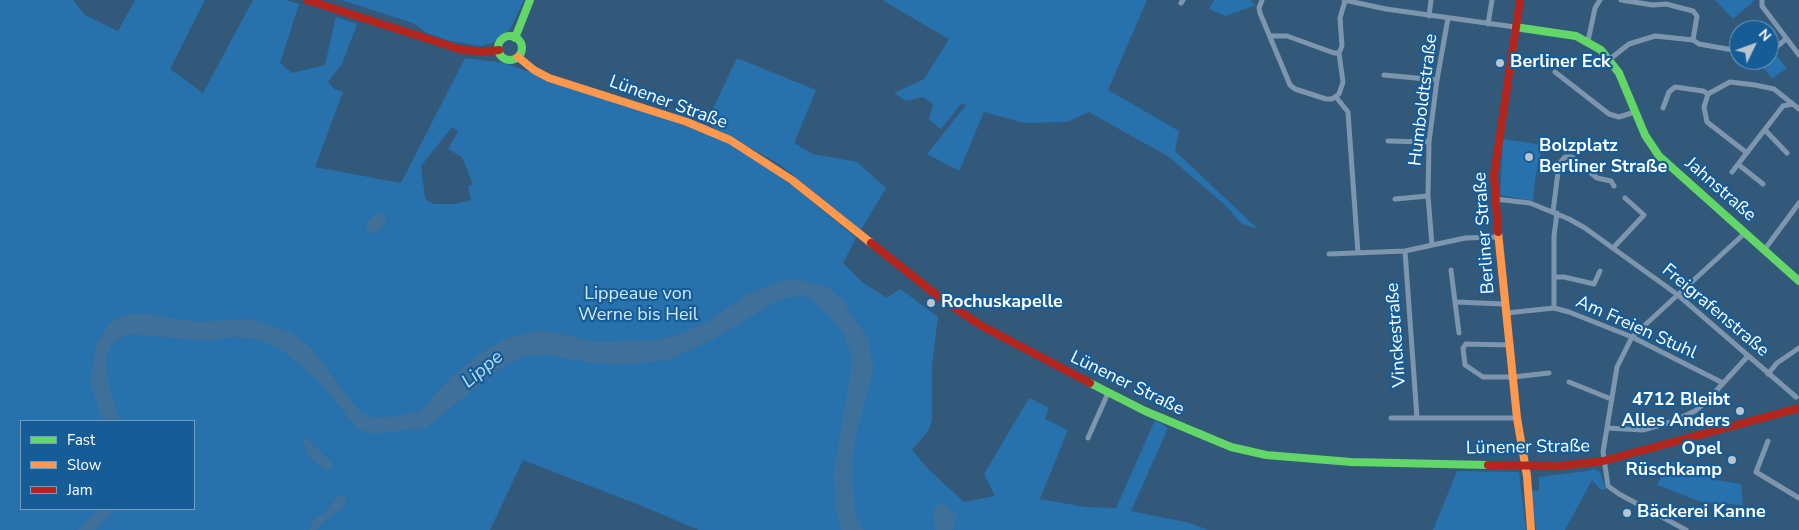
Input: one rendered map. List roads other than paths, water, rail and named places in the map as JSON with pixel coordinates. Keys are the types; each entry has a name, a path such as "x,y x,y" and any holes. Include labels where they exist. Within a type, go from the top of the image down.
{"main road":[{"path":"307,0 459,49 481,52 499,50"},
{"path":"515,38 530,0"},
{"name":"Berliner Straße","path":"1520,0 1498,135 1495,199 1496,236 1517,418 1527,476 1531,530"},
{"name":"Jahnstraße","path":"1515,27 1566,34 1588,40 1610,59 1623,81 1647,139 1659,156 1799,281"},
{"path":"505,38 515,38 521,45 522,51 513,60 506,59 499,50 500,43 505,38"},
{"name":"Lünener Straße","path":"518,57 534,70 549,78 687,122 753,153 792,180 968,317 1008,342 1108,392 1213,441 1266,455 1351,462 1559,466 1604,461 1668,446 1799,408"}],"street":[{"path":"1262,0 1259,8 1287,80 1295,90 1326,100 1336,97 1343,82 1340,53 1342,46 1340,18 1344,1 1364,2 1429,16 1515,27"},
{"path":"1429,16 1431,0"},
{"path":"1488,24 1492,0"},
{"path":"1588,40 1595,8 1600,0"},
{"path":"1621,0 1653,5 1666,4 1693,11 1697,16 1694,40"},
{"path":"1762,0 1762,6 1799,55"},
{"name":"Humboldtstraße","path":"1432,245 1428,196 1429,142 1448,18"},
{"path":"1270,36 1287,36 1334,53 1340,53"},
{"path":"1610,59 1629,44 1647,37 1694,40 1699,44 1729,49"},
{"path":"1779,45 1786,40"},
{"path":"1555,72 1608,114 1619,117 1635,112"},
{"path":"1384,75 1437,80"},
{"path":"1747,154 1707,122 1704,107 1708,94 1732,82 1771,88 1799,109"},
{"path":"1663,108 1668,92 1675,87 1703,91 1708,94"},
{"path":"1336,97 1348,112 1358,253"},
{"path":"1732,172 1783,106 1792,104"},
{"path":"1765,130 1787,153"},
{"path":"1388,141 1429,142"},
{"path":"1554,308 1554,236 1559,164 1565,157 1572,157 1597,178 1612,181 1614,186"},
{"path":"1739,165 1763,184"},
{"path":"1396,199 1428,196"},
{"path":"1614,248 1644,215 1625,198"},
{"name":"Freigrafenstraße","path":"1495,199 1530,203 1555,212 1584,228 1678,294 1796,397"},
{"path":"1765,249 1799,203"},
{"path":"1686,530 1612,490 1606,480 1603,452 1617,367 1632,338 1746,232"},
{"path":"1329,254 1405,251 1465,238 1496,236"},
{"name":"Vinckestraße","path":"1405,251 1416,418"},
{"path":"1451,270 1459,334"},
{"path":"1554,277 1564,277 1594,284 1600,271"},
{"path":"1455,302 1504,304"},
{"name":"Am Freien Stuhl","path":"1506,313 1554,308 1632,338 1723,383"},
{"path":"1510,345 1466,344 1463,348 1465,365 1479,376 1513,378 1549,373"},
{"path":"1768,374 1777,363 1799,348"},
{"path":"1607,428 1639,431 1671,422 1701,407 1748,356"},
{"path":"1568,382 1611,400"},
{"path":"1088,438 1108,392"},
{"path":"1391,418 1517,418"},
{"path":"1768,441 1756,472 1799,498"}],"water":[{"path":"375,213 381,213 385,217 386,225 376,233 370,233 366,231 367,223"},
{"name":"Lippe","path":"795,279 827,287 841,298 867,338 874,368 856,434 851,472 856,516 863,530 842,530 836,510 834,471 853,359 843,333 812,299 805,296 785,298 774,303 714,339 668,360 624,365 586,362 547,355 523,357 499,369 426,428 373,434 358,429 319,381 280,349 257,339 235,337 208,341 127,334 112,344 106,356 107,379 120,420 103,420 91,385 96,343 111,322 128,314 148,314 195,322 251,319 292,333 311,348 360,412 374,418 398,416 420,411 450,378 484,351 505,339 541,330 598,342 654,340 676,336 706,322 748,294 780,281"},
{"path":"304,436 332,463 331,469 326,471 311,458 302,442"},
{"path":"342,495 346,498 344,507 316,530 310,530 311,522 327,511 337,496"},
{"path":"944,503 956,517 953,530 935,530 933,510 938,505"},
{"path":"98,510 114,510 96,530 78,530"}],"place":[{"name":"Berliner Eck","path":"1500,63"},
{"name":"Bolzplatz Berliner Straße","path":"1529,157"},
{"name":"Rochuskapelle","path":"931,303"},
{"name":"4712 Bleibt Alles Anders","path":"1740,411"},
{"name":"Opel Rüschkamp","path":"1732,460"},
{"name":"Bäckerei Kanne","path":"1627,513"}],"park label":[{"name":"Lippeaue von Werne bis Heil","path":"638,305"}]}
